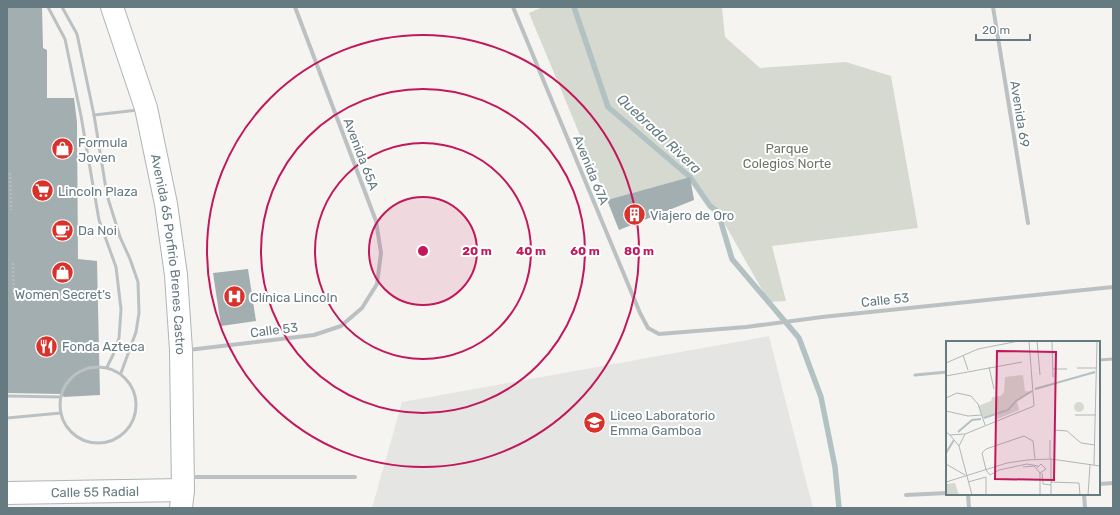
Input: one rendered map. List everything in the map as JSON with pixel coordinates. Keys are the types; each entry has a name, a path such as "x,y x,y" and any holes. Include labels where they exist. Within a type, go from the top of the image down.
{"main road":[{"name":"Avenida 65 Porfirio Brenes Castro","path":"112,7 146,108 166,204 176,276 181,350 182,492"},
{"name":"Calle 55 Radial","path":"7,494 182,492"}],"street":[{"name":"Avenida 65A","path":"295,7 376,221 381,253 377,284 362,308"},
{"name":"Avenida 67A","path":"513,7 640,314 648,328 658,334"},
{"name":"Avenida 69","path":"993,7 1028,223"},
{"name":"Calle 53","path":"658,334 746,327 822,316 1113,287"},
{"name":"Calle 53","path":"181,350 314,335 341,326 362,308"},
{"path":"182,492 355,477"},
{"path":"1100,484 1113,483"},
{"path":"906,495 946,493"},
{"path":"968,495 969,508"},
{"path":"1084,495 1085,508"}],"lane":[{"path":"48,7 65,39 81,116 99,220 116,267 121,309 119,338 114,355 106,367"},
{"path":"62,7 77,34 94,115 107,195 120,238 130,259 138,282 139,313 136,332 121,373"},
{"path":"94,115 116,114 146,108"},
{"path":"1100,360 1113,359"},
{"path":"106,367 121,373 129,382 135,393 137,406 135,418 129,429 119,437 108,442 96,444 84,441 73,434 65,425 60,413 61,397 65,386 72,376 88,368 106,367"},
{"path":"915,375 946,372"},
{"path":"7,396 61,397"},
{"path":"7,418 60,413"}],"path":[{"path":"10,173 10,210"},
{"path":"13,263 14,300"}],"shaded area":[{"name":"Liceo Laboratorio Emma Gamboa","path":"769,336 813,508 372,508 402,402"}],"green space":[{"name":"Parque Colegios Norte","path":"543,7 722,7 725,37 760,68 846,62 891,76 918,228 772,246 786,301 769,302 718,212 690,177 607,200 529,13"}],"building":[{"name":"Lincoln Plaza","path":"7,7 42,7 43,48 47,50 47,98 74,98 77,122 78,259 97,261 100,395 64,397 61,394 7,393"},
{"name":"Viajero de Oro","path":"690,177 694,200 619,230 607,200"},
{"name":"Clínica Lincoln","path":"248,269 256,321 221,326 213,273"}],"waterway":[{"name":"Quebrada Rivera","path":"574,7 608,107 690,177 710,206 718,212 732,259 799,338 821,397 835,467 839,508"}],"place":[{"name":"Formula Joven","path":"62,149"},
{"name":"Lincoln Plaza","path":"42,191"},
{"name":"Viajero de Oro","path":"635,215"},
{"name":"Da Noi","path":"62,230"},
{"name":"Women Secret’s","path":"63,272"},
{"name":"Clínica Lincoln","path":"235,297"},
{"name":"Fonda Azteca","path":"47,346"},
{"name":"Liceo Laboratorio Emma Gamboa","path":"594,422"}]}
